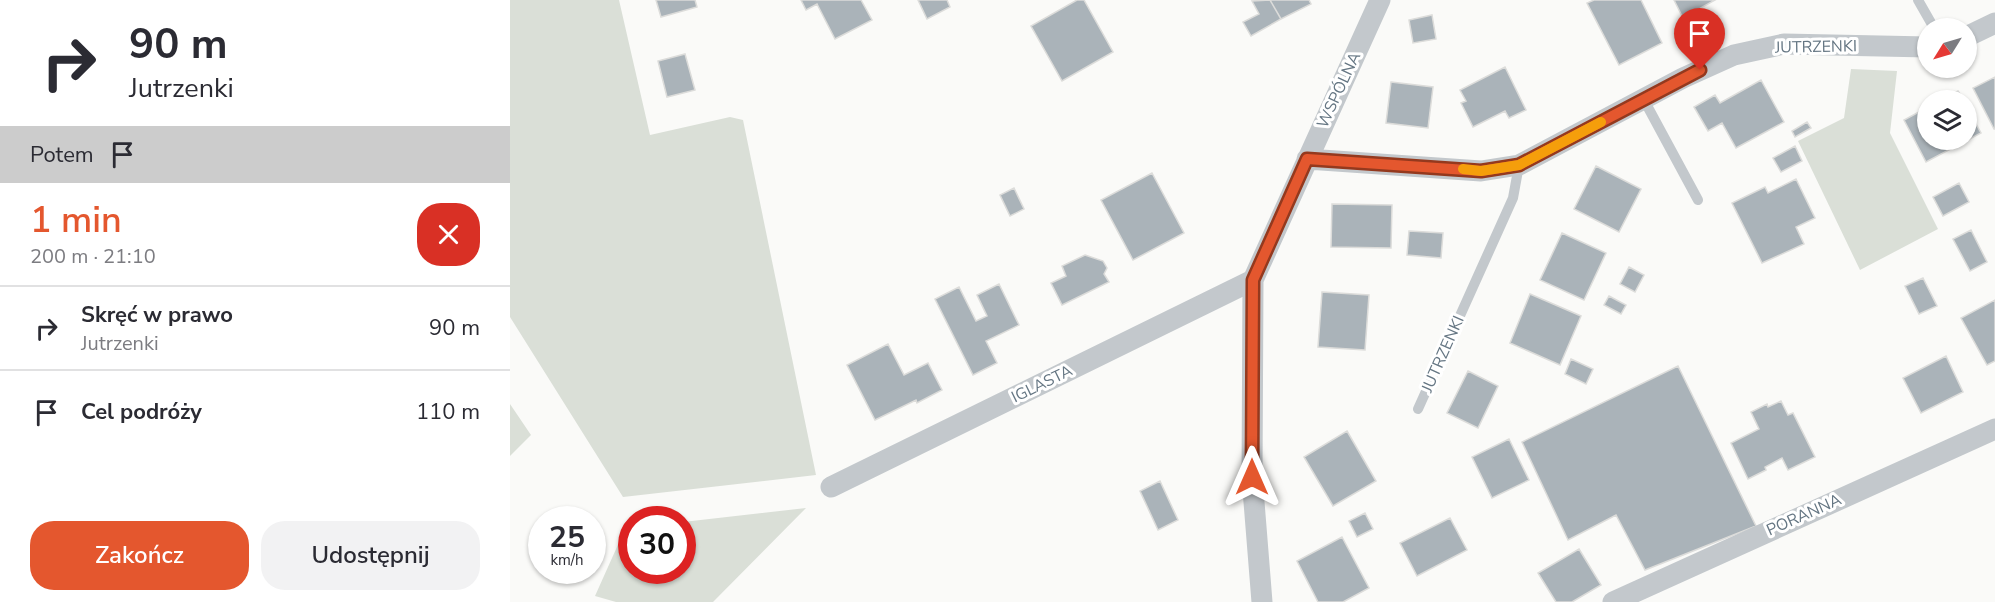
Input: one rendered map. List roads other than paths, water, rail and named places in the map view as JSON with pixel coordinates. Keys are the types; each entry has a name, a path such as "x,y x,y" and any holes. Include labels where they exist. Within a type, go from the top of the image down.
{"street":[{"name":"WSPÓLNA","path":"1262,602 1252,477 1253,280 1380,0"},
{"path":"1977,32 1995,23"},
{"name":"JUTRZENKI","path":"1307,159 1481,171 1519,165 1683,78 1734,55 1784,44 1917,47"},
{"name":"IGLASTA","path":"831,487 1253,280"},
{"name":"PORANNA","path":"1613,602 1995,429"}],"lane":[{"path":"1918,0 1928,18"},
{"path":"1644,100 1698,200"},
{"name":"JUTRZENKI","path":"1418,409 1513,198 1519,165"}]}
